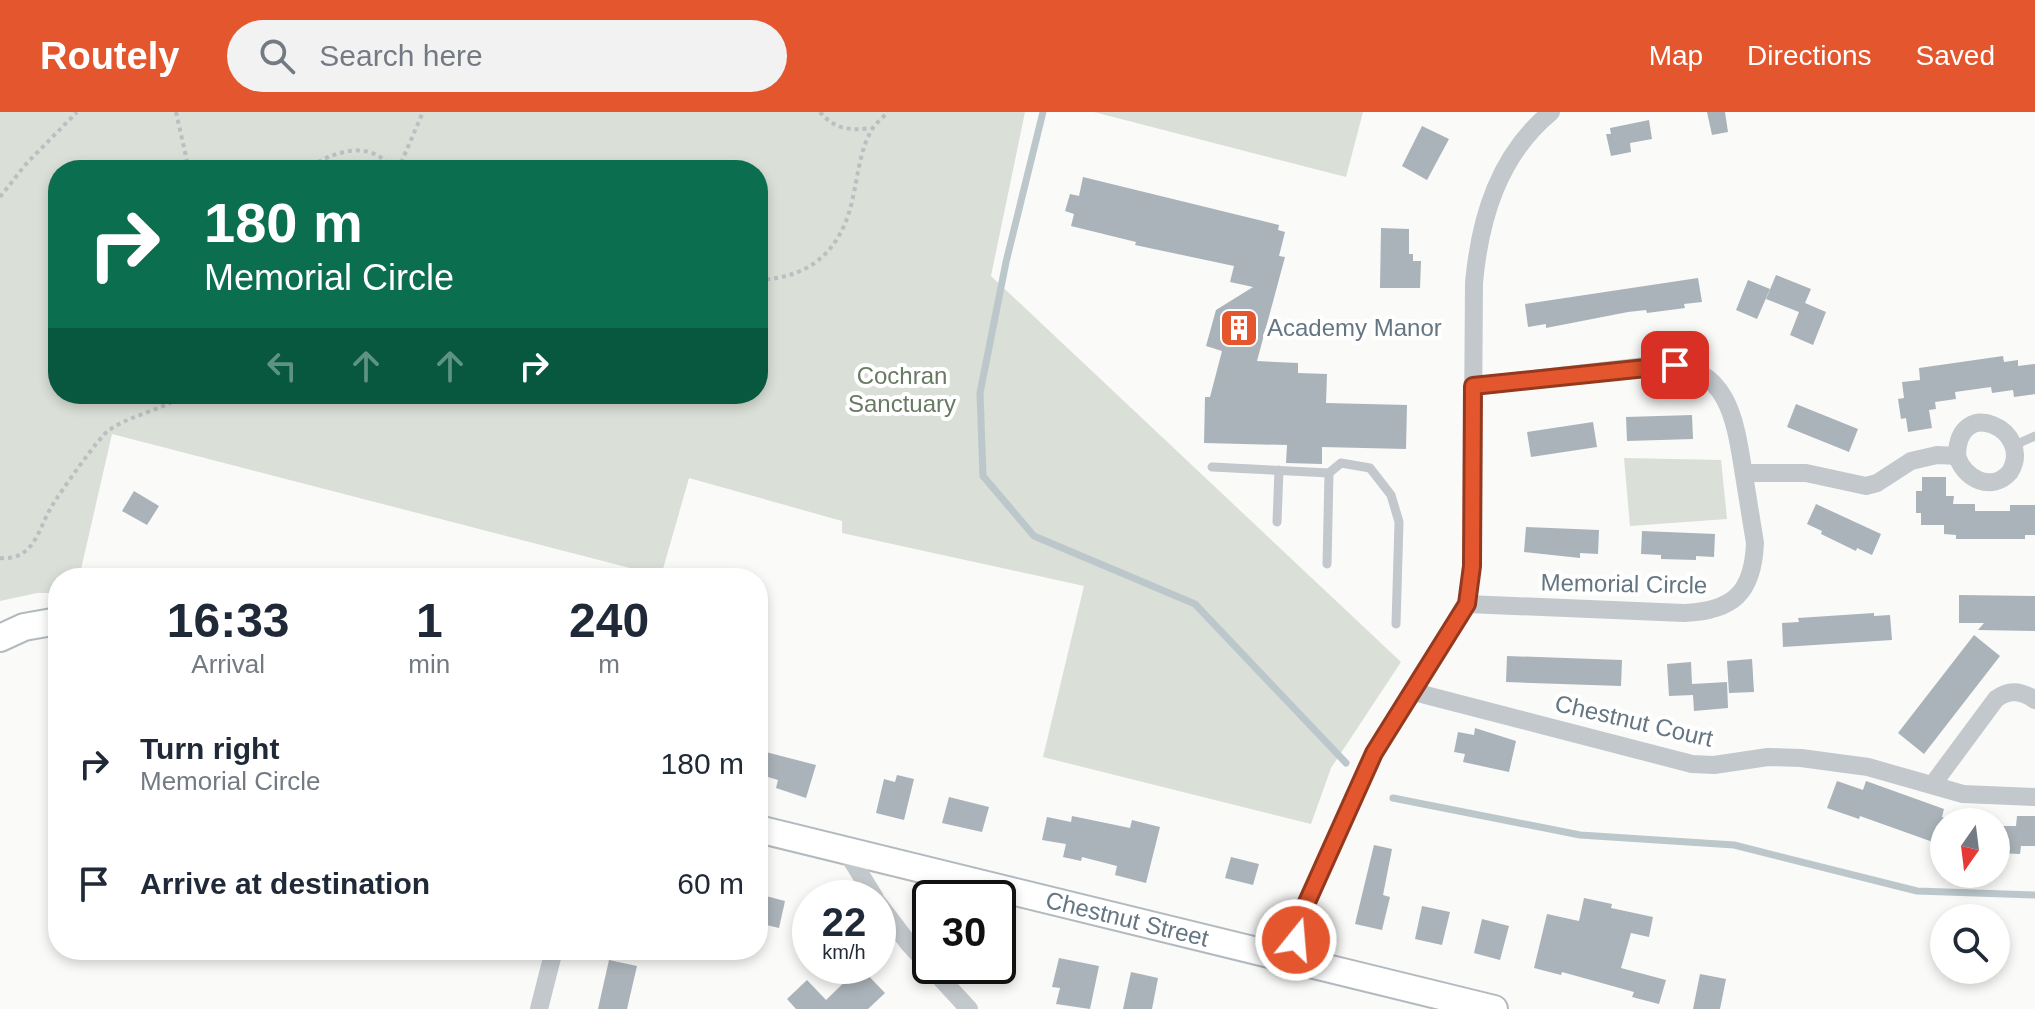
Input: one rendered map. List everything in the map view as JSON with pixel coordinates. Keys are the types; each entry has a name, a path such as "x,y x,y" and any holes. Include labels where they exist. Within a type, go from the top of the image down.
{"street":[{"path":"1291,959 1303,911 1374,753 1467,604 1472,566 1475,268 1492,193 1504,167 1531,129 1551,112"},
{"name":"Memorial Circle","path":"1467,604 1684,613 1723,608 1732,603 1747,583 1755,543 1729,405 1717,387 1699,372 1664,364 1473,386"},
{"path":"1982,422 2007,428 2017,444 2017,457 2012,470 2003,478 1990,482 1971,477 1962,468 1957,456 1961,437 1970,427 1982,422"},
{"path":"1744,473 1806,473 1866,486 1877,483 1911,461 1937,455 1957,456"},
{"path":"0,638 24,627 48,623"},
{"name":"Chestnut Court","path":"1414,692 1692,764 1714,765 1768,757 1801,758 1868,767 1963,794 2035,797"},
{"path":"1933,784 1996,699 2016,692 2035,700"},
{"name":"Chestnut Street","path":"768,832 1291,959 1418,1000 1494,1009"},
{"path":"846,851 864,880"},
{"path":"896,927 969,1009"},
{"path":"539,1009 551,960"}],"lane":[{"path":"2017,444 2035,436"},
{"path":"1212,467 1329,473 1341,463 1370,468 1391,495 1399,522 1396,624"},
{"path":"1277,522 1279,470"},
{"path":"1327,564 1329,473"}],"path":[{"path":"0,197 9,182 77,112"},
{"path":"176,112 187,160"},
{"path":"401,160 423,112"},
{"path":"820,112 839,127 853,131 872,128"},
{"path":"768,280 781,279 811,268 829,250 852,201 872,128 888,112"},
{"path":"323,160 336,153 353,150 370,152 387,160"},
{"path":"0,558 10,559 33,546 51,506 107,431 169,404"}],"green space":[{"name":"Cochran Sanctuary","path":"0,112 1025,112 991,276 1401,662 1331,768 1311,824 1043,757 1084,586 842,533 842,521 689,478 663,568 630,568 112,434 81,568 48,568 48,593 0,601"},
{"path":"1094,112 1363,112 1346,177"},
{"path":"1624,458 1721,460 1727,519 1630,526"}],"building":[{"path":"1707,112 1725,112 1728,132 1712,135"},
{"path":"1649,120 1652,139 1630,143 1631,152 1611,156 1606,134 1611,134 1610,128"},
{"path":"1422,126 1449,139 1427,180 1402,166"},
{"name":"Academy Manor","path":"1083,177 1279,225 1278,230 1285,232 1279,256 1285,257 1257,361 1298,363 1298,373 1327,374 1326,403 1407,405 1406,449 1322,447 1322,464 1286,463 1287,445 1204,443 1205,397 1210,397 1222,351 1206,346 1216,310 1253,287 1230,282 1234,266 1135,245 1136,242 1071,226 1074,214 1065,211 1070,194 1079,196"},
{"path":"1381,228 1409,229 1409,254 1413,254 1413,261 1421,261 1420,288 1380,288"},
{"path":"1776,275 1811,289 1805,303 1826,312 1813,345 1790,335 1799,312 1766,299"},
{"path":"1698,278 1702,302 1684,304 1685,308 1628,312 1546,328 1546,324 1528,327 1525,304"},
{"path":"1748,280 1770,289 1757,319 1736,310"},
{"path":"2003,356 2004,362 2018,360 2018,366 2035,364 2035,394 2014,397 2013,390 1992,393 1991,387 1955,392 1956,399 1935,402 1936,409 1929,410 1932,428 1908,432 1906,418 1901,419 1898,399 1904,398 1902,382 1920,380 1919,368"},
{"path":"1796,404 1858,429 1849,452 1787,427"},
{"path":"1692,415 1693,439 1627,441 1626,417"},
{"path":"1593,422 1597,447 1531,457 1527,432"},
{"path":"1922,477 1946,477 1946,496 1954,496 1953,504 1975,504 1975,511 2010,511 2010,505 2035,505 2035,535 2025,535 2025,539 1956,539 1956,535 1944,534 1944,525 1921,525 1921,513 1916,513 1916,491 1922,491"},
{"path":"134,491 159,506 147,525 122,511"},
{"path":"1816,504 1881,534 1872,555 1857,548 1856,551 1807,524"},
{"path":"1526,527 1599,530 1598,554 1580,553 1580,558 1524,552"},
{"path":"1642,531 1715,534 1714,557 1661,559 1661,555 1641,554"},
{"path":"1959,595 2035,596 2035,631 1978,630 1984,623 1959,623"},
{"path":"1874,613 1874,616 1890,615 1892,640 1783,647 1782,623 1799,622 1798,618"},
{"path":"1974,635 2000,656 1924,754 1898,733"},
{"path":"1507,656 1622,660 1621,686 1506,682"},
{"path":"1752,659 1754,692 1729,693 1727,661"},
{"path":"1691,662 1692,684 1727,682 1728,708 1694,711 1693,695 1669,696 1667,664"},
{"path":"1475,728 1516,741 1509,772 1463,762 1465,754 1454,752 1458,732 1474,735"},
{"path":"768,753 816,765 806,798 776,788 778,780 768,777"},
{"path":"897,775 914,779 904,820 876,813 884,779 895,782"},
{"path":"1837,781 1863,790 1866,781 1941,808 1930,808 1930,841 1860,816 1859,819 1827,808"},
{"path":"949,797 989,807 982,832 942,823"},
{"path":"1072,816 1130,828 1132,820 1160,827 1146,883 1115,875 1117,866 1082,857 1081,861 1063,857 1066,844 1042,840 1047,817 1071,822"},
{"path":"2017,816 2035,816 2035,846 2021,846 2020,854 2010,854 2010,826 2016,826"},
{"path":"1374,845 1392,849 1383,895 1390,897 1382,930 1355,924"},
{"path":"1231,857 1259,864 1253,885 1225,878"},
{"path":"768,897 785,901 779,928 768,925"},
{"path":"1584,898 1612,904 1611,908 1653,917 1649,937 1631,933 1621,968 1666,980 1659,1004 1632,997 1634,992 1562,972 1561,975 1534,968 1547,914 1579,921"},
{"path":"1422,906 1450,912 1442,945 1415,939"},
{"path":"1482,919 1509,926 1500,960 1474,953"},
{"path":"1059,958 1099,966 1090,1009 1056,1004 1060,988 1052,987"},
{"path":"609,960 637,966 627,1009 598,1009"},
{"path":"1131,972 1158,978 1152,1009 1123,1009"},
{"path":"1700,974 1726,979 1720,1009 1693,1009"},
{"path":"803,984 811,984 826,1000 842,984 876,984 885,993 868,1009 796,1009 787,999"}],"waterway":[{"path":"1043,112 1006,262 980,393 983,476 1034,536 1195,604 1346,763"},
{"path":"1393,798 1580,835 1734,845 1917,891 2035,895"}],"place":[{"name":"Academy Manor","path":"1239,328"}],"route":[{"path":"1296,940 1303,911 1374,753 1467,604 1472,566 1473,386 1675,365"}]}
